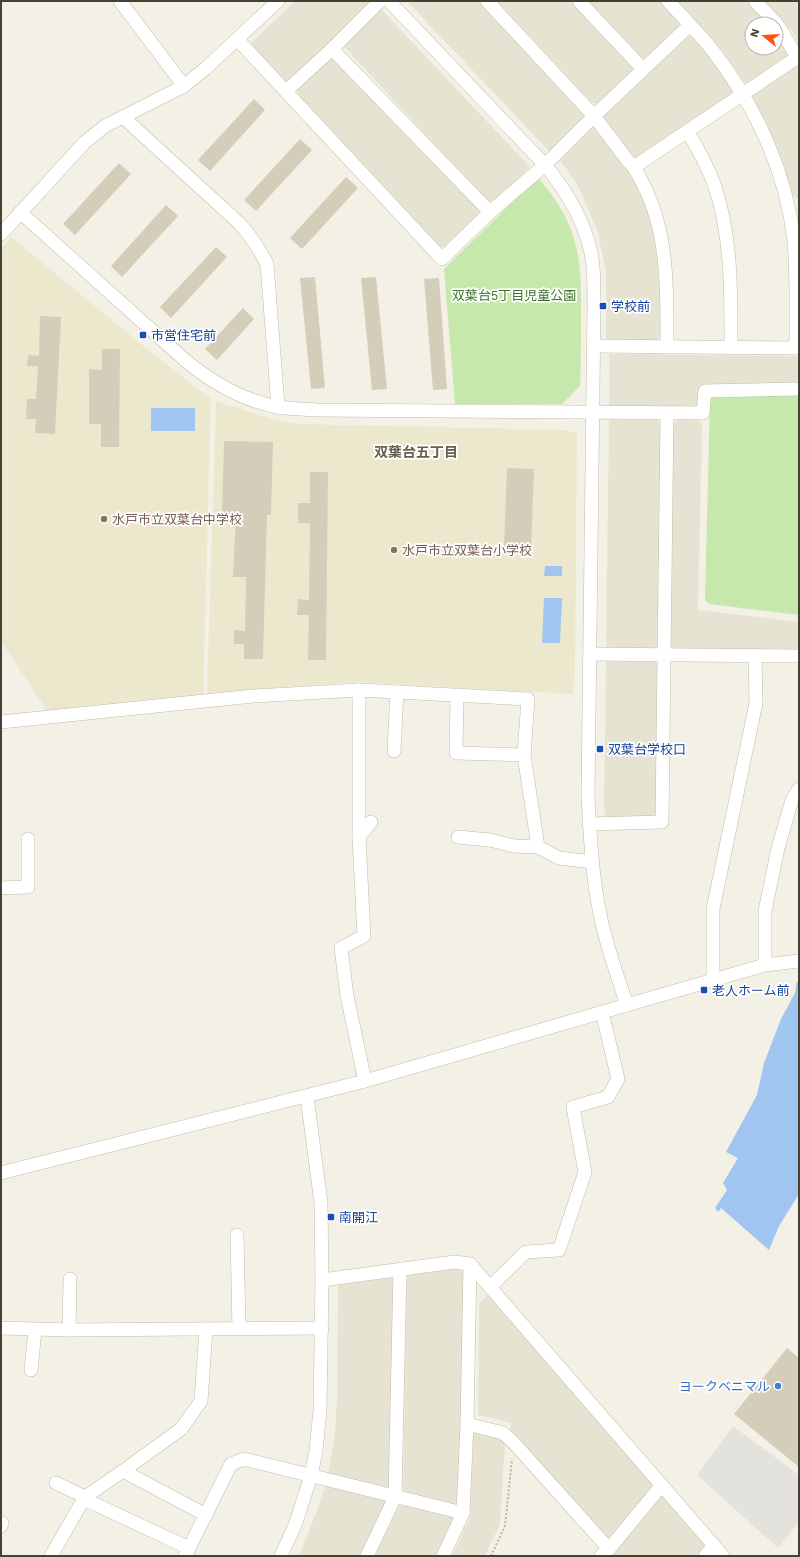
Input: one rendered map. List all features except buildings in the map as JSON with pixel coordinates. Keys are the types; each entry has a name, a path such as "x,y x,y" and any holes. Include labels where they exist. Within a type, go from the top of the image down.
{"street":[{"path":"120,1 184,86"},
{"path":"1,234 84,143 105,126 184,86 206,68 278,1"},
{"path":"286,90 332,49 380,1"},
{"path":"389,1 545,165 561,185 576,208 587,235 593,265 594,346 588,795 589,824 592,862 600,915 626,1005"},
{"path":"487,1 594,116 628,162 634,167 649,196 661,235 667,285 667,347"},
{"path":"579,1 643,69"},
{"path":"594,346 796,348 797,282 794,241 794,205 778,172 766,139 743,93 716,55 668,1"},
{"path":"634,167 688,132 743,93 798,59 777,24 755,1"},
{"path":"237,39 442,259 490,212 545,165 594,116 690,25"},
{"path":"332,49 490,212"},
{"path":"123,117 239,223 260,249 267,264 278,407"},
{"path":"688,132 702,156 714,182 726,231 731,283 731,347"},
{"path":"20,212 186,361 204,375 241,395 278,407 311,410 593,411 667,414 703,413 705,391 799,389"},
{"path":"589,824 662,822 667,414"},
{"path":"590,654 799,656"},
{"path":"713,980 713,910 756,703 755,656"},
{"path":"359,690 359,837 364,936 341,948 346,996 365,1081"},
{"path":"1,722 253,696 359,690 528,699 524,755 538,847"},
{"path":"394,750 397,692"},
{"path":"457,695 456,754 524,755"},
{"path":"765,965 765,911 778,848 792,800 799,789"},
{"path":"359,837 371,822"},
{"path":"458,837 490,840 514,846 538,847 558,858 592,862"},
{"path":"1,888 28,887 28,839"},
{"path":"1,1173 307,1097 765,965 799,961"},
{"path":"490,1287 526,1252 559,1250 585,1172 573,1107 608,1097 618,1079 602,1012"},
{"path":"281,1556 295,1525 311,1476 316,1451 320,1410 322,1328 321,1203 307,1097"},
{"path":"238,1234 239,1329"},
{"path":"322,1280 455,1262 470,1264 723,1556"},
{"path":"443,1556 463,1513 467,1424 470,1264"},
{"path":"367,1556 395,1497 400,1269"},
{"path":"69,1330 70,1279"},
{"path":"1,1328 69,1330 322,1328"},
{"path":"51,1556 85,1498 181,1429 201,1402 206,1329"},
{"path":"31,1370 35,1330"},
{"path":"467,1424 503,1433 513,1442 605,1553 662,1485"},
{"path":"56,1483 187,1552 231,1464 244,1459 463,1513"},
{"path":"123,1471 206,1515"},
{"path":"705,1556 714,1545"}],"path":[{"path":"491,1556 505,1526 512,1458"}],"shaded area":[{"path":"295,1 374,1 290,81 284,81 250,44"},
{"path":"407,1 481,1 584,111 583,118 549,151"},
{"path":"497,1 572,1 633,66 632,73 598,104 592,103"},
{"path":"587,1 661,1 680,21 680,27 647,58 641,59"},
{"path":"678,1 747,1 761,16 744,16 744,56 784,56 784,45 791,56 747,86 723,52"},
{"path":"764,1 799,1 799,45 792,31 784,22 784,16 778,16"},
{"path":"379,7 530,167 493,202 488,202 341,43"},
{"path":"687,36 694,36 733,89 732,94 634,160 619,137 602,117"},
{"path":"331,57 337,58 479,210 479,215 445,247 440,247 298,94 298,89"},
{"path":"795,64 799,73 799,197 797,198 792,195 774,142 751,94"},
{"path":"595,126 629,168 643,196 656,237 662,294 660,336 655,342 606,341 606,271 597,229 577,184 560,160"},
{"name":"水戸市立双葉台中学校","path":"11,237 153,354 211,398 203,696 50,715 1,641 1,249"},
{"path":"609,354 799,356 799,385 701,404 695,408 609,408"},
{"name":"水戸市立双葉台小学校","path":"216,401 269,418 297,424 563,430 577,433 575,667 573,694 356,682 283,687 207,695"},
{"path":"609,420 657,420 661,425 658,644 655,649 606,648"},
{"path":"677,420 698,420 702,424 698,610 799,622 799,650 676,650 670,646 673,425"},
{"path":"606,661 654,661 658,666 656,813 651,817 606,818 604,807"},
{"path":"459,1268 464,1272 459,1500 455,1504 405,1492 403,1488 405,1367 407,1280 410,1275"},
{"path":"390,1277 395,1280 391,1484 387,1488 328,1474 335,1433 337,1398 338,1284"},
{"path":"490,1294 654,1482 652,1490 611,1538 606,1539 510,1429 511,1423 478,1415 479,1303"},
{"path":"733,1426 799,1475 799,1522 778,1548 697,1475"},
{"path":"477,1432 502,1437 505,1442 500,1524 485,1556 452,1556 470,1518 473,1435"},
{"path":"325,1486 384,1500 387,1504 362,1556 299,1556"},
{"path":"661,1497 667,1497 705,1543 704,1550 699,1556 611,1556"},
{"path":"405,1505 454,1517 457,1521 439,1556 375,1556 399,1506"}],"green space":[{"name":"双葉台5丁目児童公園","path":"538,177 562,211 573,234 576,246 580,270 581,294 580,386 562,404 455,404 444,269"},
{"path":"799,394 799,615 709,604 705,600 710,398 713,395"}],"water":[{"path":"151,408 195,408 195,431 151,431"},
{"path":"545,566 562,566 562,576 544,576"},
{"path":"544,598 562,598 560,643 542,643"},
{"path":"797,981 799,982 799,1194 779,1226 769,1250 721,1208 718,1212 715,1208 727,1190 723,1183 738,1158 726,1152 757,1095 764,1063 781,1019 795,993"}],"place":[{"name":"学校前","path":"603,306"},
{"name":"市営住宅前","path":"143,335"},
{"name":"水戸市立双葉台中学校","path":"104,519"},
{"name":"水戸市立双葉台小学校","path":"394,550"},
{"name":"双葉台学校口","path":"600,749"},
{"name":"老人ホーム前","path":"704,990"},
{"name":"南開江","path":"331,1217"},
{"name":"ヨークベニマル","path":"778,1386"}],"district":[{"name":"双葉台五丁目","path":"416,452"}]}
